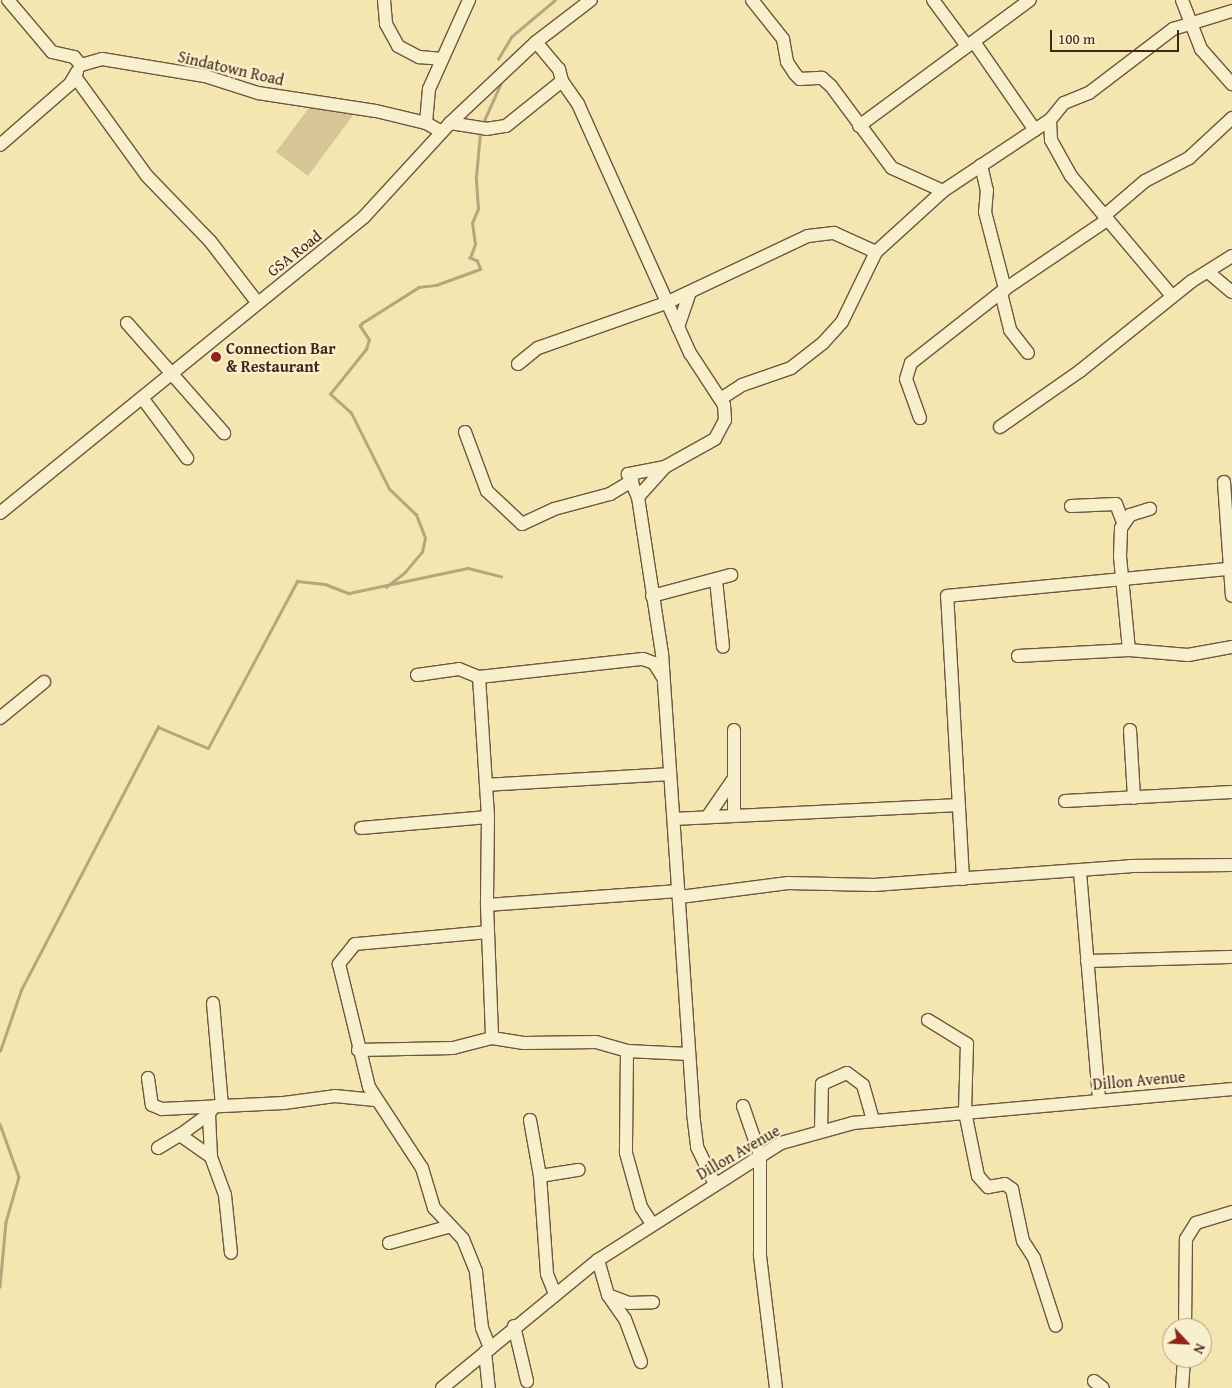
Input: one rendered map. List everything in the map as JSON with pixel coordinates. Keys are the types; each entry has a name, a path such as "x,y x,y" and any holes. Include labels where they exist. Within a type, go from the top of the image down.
{"street":[{"path":"0,145 76,78 81,65 74,57 52,52 8,0"},
{"path":"384,0 386,24 398,46 419,57 440,59"},
{"path":"426,123 429,89 440,59 469,0"},
{"name":"GSA Road","path":"0,513 143,399 257,302 364,218 446,127 536,42 591,0"},
{"path":"752,0 783,39 787,62 800,79 822,78 892,168 943,191"},
{"path":"934,0 971,44 1035,130"},
{"path":"858,126 1030,0"},
{"path":"1182,0 1201,49 1232,84"},
{"path":"722,398 742,385 790,368 823,344 842,322 876,252 943,191 1050,120 1064,103 1089,93 1173,29 1232,11"},
{"path":"536,42 559,69 562,81 578,104 666,303 700,370 722,398 726,415 715,439 665,467 628,474 638,498 664,680 688,1054 697,1147 714,1182"},
{"name":"Sindatown Road","path":"81,65 102,59 205,76 258,93 376,111 446,127 472,127 486,130 498,129 520,118 562,81"},
{"path":"76,78 147,176 210,241 257,302"},
{"path":"920,418 906,379 911,363 1003,291 1106,218 1145,181 1189,158 1232,118"},
{"path":"1050,120 1054,149 1106,218 1172,296"},
{"path":"981,165 986,190 985,212 1010,330 1028,353"},
{"path":"518,364 538,348 666,303 821,232 834,233 876,252"},
{"path":"1000,427 1080,371 1172,296 1232,256"},
{"path":"1208,272 1232,292"},
{"path":"678,327 690,292"},
{"path":"127,323 170,376 224,433"},
{"path":"143,399 187,458"},
{"path":"466,432 487,491 522,524 554,509 610,494 632,481"},
{"path":"638,498 665,467"},
{"path":"1224,482 1232,596"},
{"path":"1071,506 1116,504 1123,522 1120,538 1129,650"},
{"path":"1123,522 1130,515 1150,509"},
{"path":"963,879 946,596 1229,569"},
{"path":"652,596 732,575"},
{"path":"716,580 723,647"},
{"path":"1018,656 1129,650 1188,655 1232,647"},
{"path":"417,675 459,669 479,677 643,659 654,664 664,680"},
{"path":"479,677 488,817 486,905 492,1038"},
{"path":"0,718 44,682"},
{"path":"734,730 734,814"},
{"path":"1130,730 1134,798"},
{"path":"486,785 670,774"},
{"path":"708,816 734,778"},
{"path":"1065,800 1232,792"},
{"path":"674,819 734,814 958,805"},
{"path":"361,828 488,817"},
{"path":"486,905 679,894 788,883 874,885 1080,872 1130,866 1232,865"},
{"path":"1080,872 1099,1100"},
{"path":"488,932 355,944 339,964 358,1050 375,1100 422,1168 434,1208 451,1226 470,1254 480,1289 482,1328 488,1350 488,1388"},
{"path":"1087,961 1232,957"},
{"path":"213,1003 215,1109 212,1157 225,1195 231,1252"},
{"path":"928,1020 966,1044 966,1112 978,1176 988,1187 1005,1184 1012,1190 1024,1241 1034,1258 1056,1326"},
{"path":"358,1050 453,1048 492,1038 524,1043 596,1042 627,1051 688,1054"},
{"path":"627,1051 626,1153 641,1207 652,1224"},
{"path":"820,1130 822,1084 847,1073 863,1085 873,1121"},
{"path":"148,1078 149,1096 156,1109 215,1109 335,1096 375,1100"},
{"name":"Dillon Avenue","path":"442,1388 514,1326 598,1260 714,1182 781,1143 820,1130 873,1121 1232,1090"},
{"path":"743,1106 760,1155 760,1256 776,1388"},
{"path":"158,1148 180,1135 215,1109"},
{"path":"530,1120 540,1176 547,1274 555,1294"},
{"path":"180,1135 212,1157"},
{"path":"540,1176 579,1170"},
{"path":"1185,1318 1186,1239 1196,1224 1232,1212"},
{"path":"389,1243 451,1226"},
{"path":"598,1260 608,1295 625,1319 641,1362"},
{"path":"608,1295 630,1303 653,1302"},
{"path":"514,1326 527,1381"},
{"path":"1182,1388 1183,1368"}],"shaded area":[{"path":"314,101 356,111 308,176 276,152"}],"waterway":[{"path":"498,59 511,37 555,0"},
{"path":"482,125 501,83"},
{"path":"386,587 405,572 422,552 425,538 416,515 389,489 351,413 330,394 366,349 369,340 360,326 362,323 419,287 436,285 480,269 477,261 470,258 475,244 472,223 478,209 476,177 480,133"},
{"path":"0,1051 21,990 158,727 208,748 297,581 325,584 349,593 468,568 501,576"},
{"path":"0,1124 19,1177 6,1222 0,1287"}],"place":[{"name":"Connection Bar & Restaurant","path":"216,357"}]}
